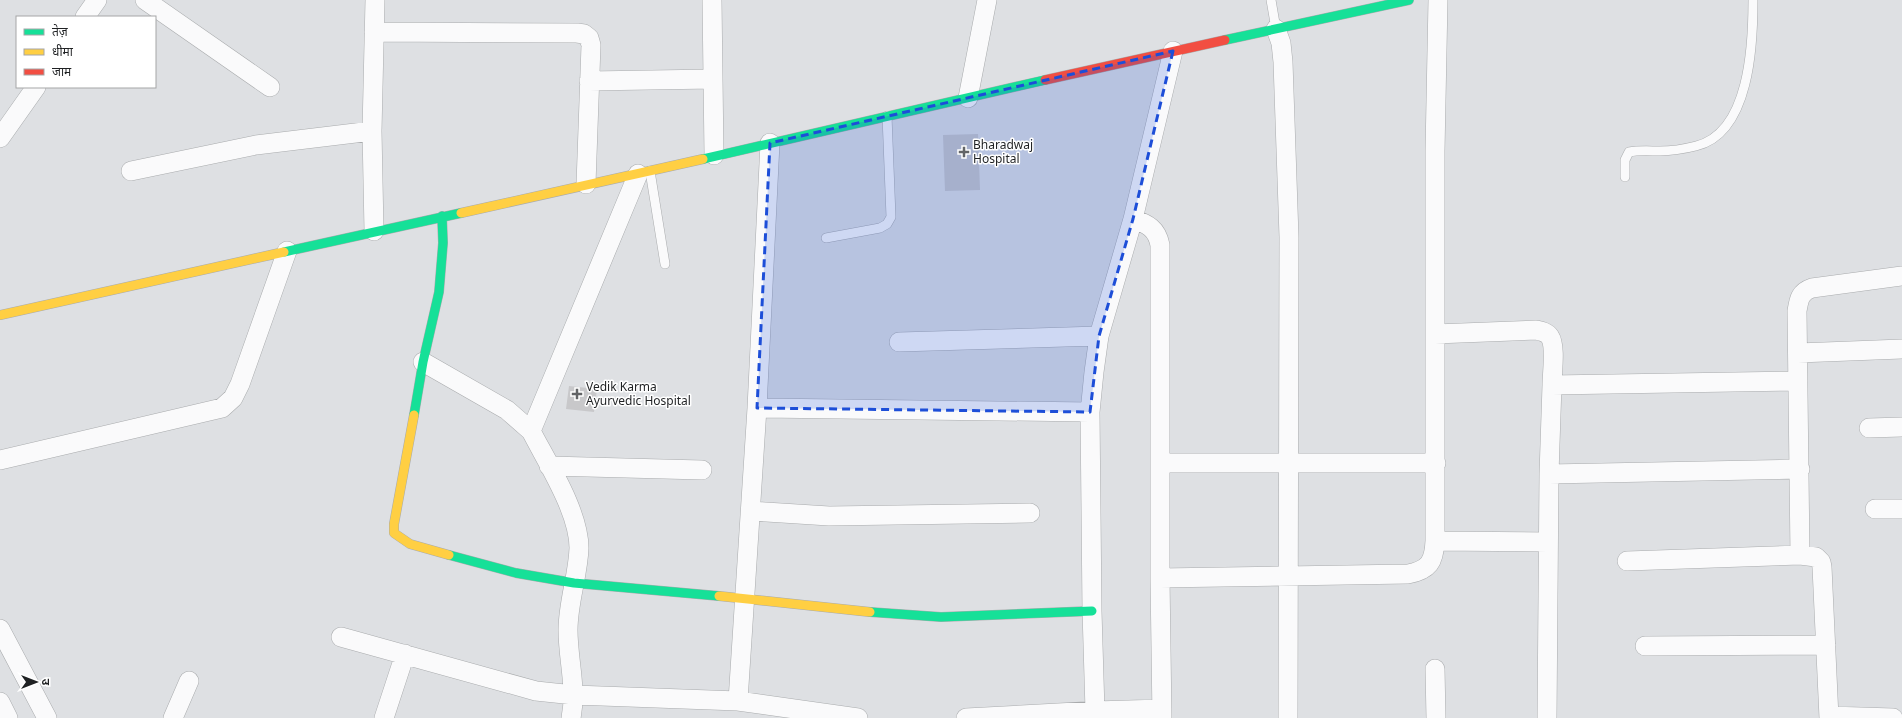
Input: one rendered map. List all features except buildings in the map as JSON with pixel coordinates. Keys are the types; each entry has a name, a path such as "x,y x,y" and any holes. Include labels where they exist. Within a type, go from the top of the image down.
{"main road":[{"path":"0,315 644,172 1173,51 1409,0"},
{"path":"442,216 442,264 439,292 423,362 394,524 394,533 410,544 509,571 574,583 744,598 846,610 941,617 1092,611"}],"street":[{"path":"86,16 97,0"},
{"path":"145,0 270,87"},
{"path":"374,231 372,131 375,0"},
{"path":"712,0 714,155"},
{"path":"968,98 987,0"},
{"path":"1160,578 1408,574 1419,572 1426,568 1432,561 1435,552 1436,463 1435,151 1438,0"},
{"path":"1276,29 1281,43 1283,62 1289,237 1288,718"},
{"path":"374,32 578,32 590,38 586,184"},
{"path":"1095,711 1092,611 1090,412 1099,336 1133,219 1173,51"},
{"path":"589,81 713,79"},
{"path":"0,138 35,88"},
{"path":"131,171 256,145 372,131"},
{"path":"738,701 757,408 770,143"},
{"path":"531,431 644,172"},
{"path":"966,718 1095,711 1162,714 1160,578 1160,245 1158,236 1153,229 1147,224 1133,219"},
{"path":"0,460 222,408 234,398 240,384 287,251"},
{"path":"1800,555 1797,311 1799,298 1804,291 1812,288 1902,276"},
{"path":"1435,334 1536,330 1545,332 1550,336 1553,344 1549,474 1547,718"},
{"path":"899,342 1099,336"},
{"path":"1798,353 1902,349"},
{"path":"423,362 507,410 531,431 574,516 578,531 579,550 568,629 569,658 574,695 571,718"},
{"path":"1552,385 1798,381"},
{"path":"757,408 1090,412"},
{"path":"1869,428 1902,427"},
{"path":"1160,463 1436,463"},
{"path":"549,466 702,470"},
{"path":"1549,474 1800,469"},
{"path":"1875,508 1902,509"},
{"path":"751,511 843,516 1030,513"},
{"path":"1435,541 1548,542"},
{"path":"1627,561 1800,555 1816,557 1821,562 1829,717 1893,718"},
{"path":"0,629 47,718"},
{"path":"341,637 525,688 574,695 738,701 858,718"},
{"path":"1645,646 1826,645"},
{"path":"384,718 405,654"},
{"path":"1435,669 1436,718"},
{"path":"173,718 189,682"},
{"path":"0,702 8,718"}],"lane":[{"path":"1270,0 1276,29"},
{"path":"1625,177 1625,160 1629,152 1682,149 1698,146 1714,138 1728,125 1738,107 1749,66 1753,36 1753,0"},
{"path":"826,238 880,228 887,224 890,217 887,116"},
{"path":"644,172 665,264"}],"highlighted area":[{"path":"1173,51 1133,219 1099,336 1090,412 757,408 770,143"}],"traffic: fast":[{"path":"1225,40 1409,0"},
{"path":"703,159 1045,80"},
{"path":"284,252 461,213"},
{"path":"414,415 423,362 439,292 443,243 442,216"},
{"path":"449,555 516,573 574,583 719,596"},
{"path":"870,612 941,617 1092,611"}],"traffic: slow":[{"path":"461,213 703,159"},
{"path":"0,315 284,252"},
{"path":"414,415 394,524 394,533 410,544 449,555"},
{"path":"719,596 870,612"}],"traffic: jam":[{"path":"1045,80 1225,40"}],"place":[{"name":"Bharadwaj Hospital","path":"964,152"},
{"name":"Vedik Karma Ayurvedic Hospital","path":"577,394"}]}
